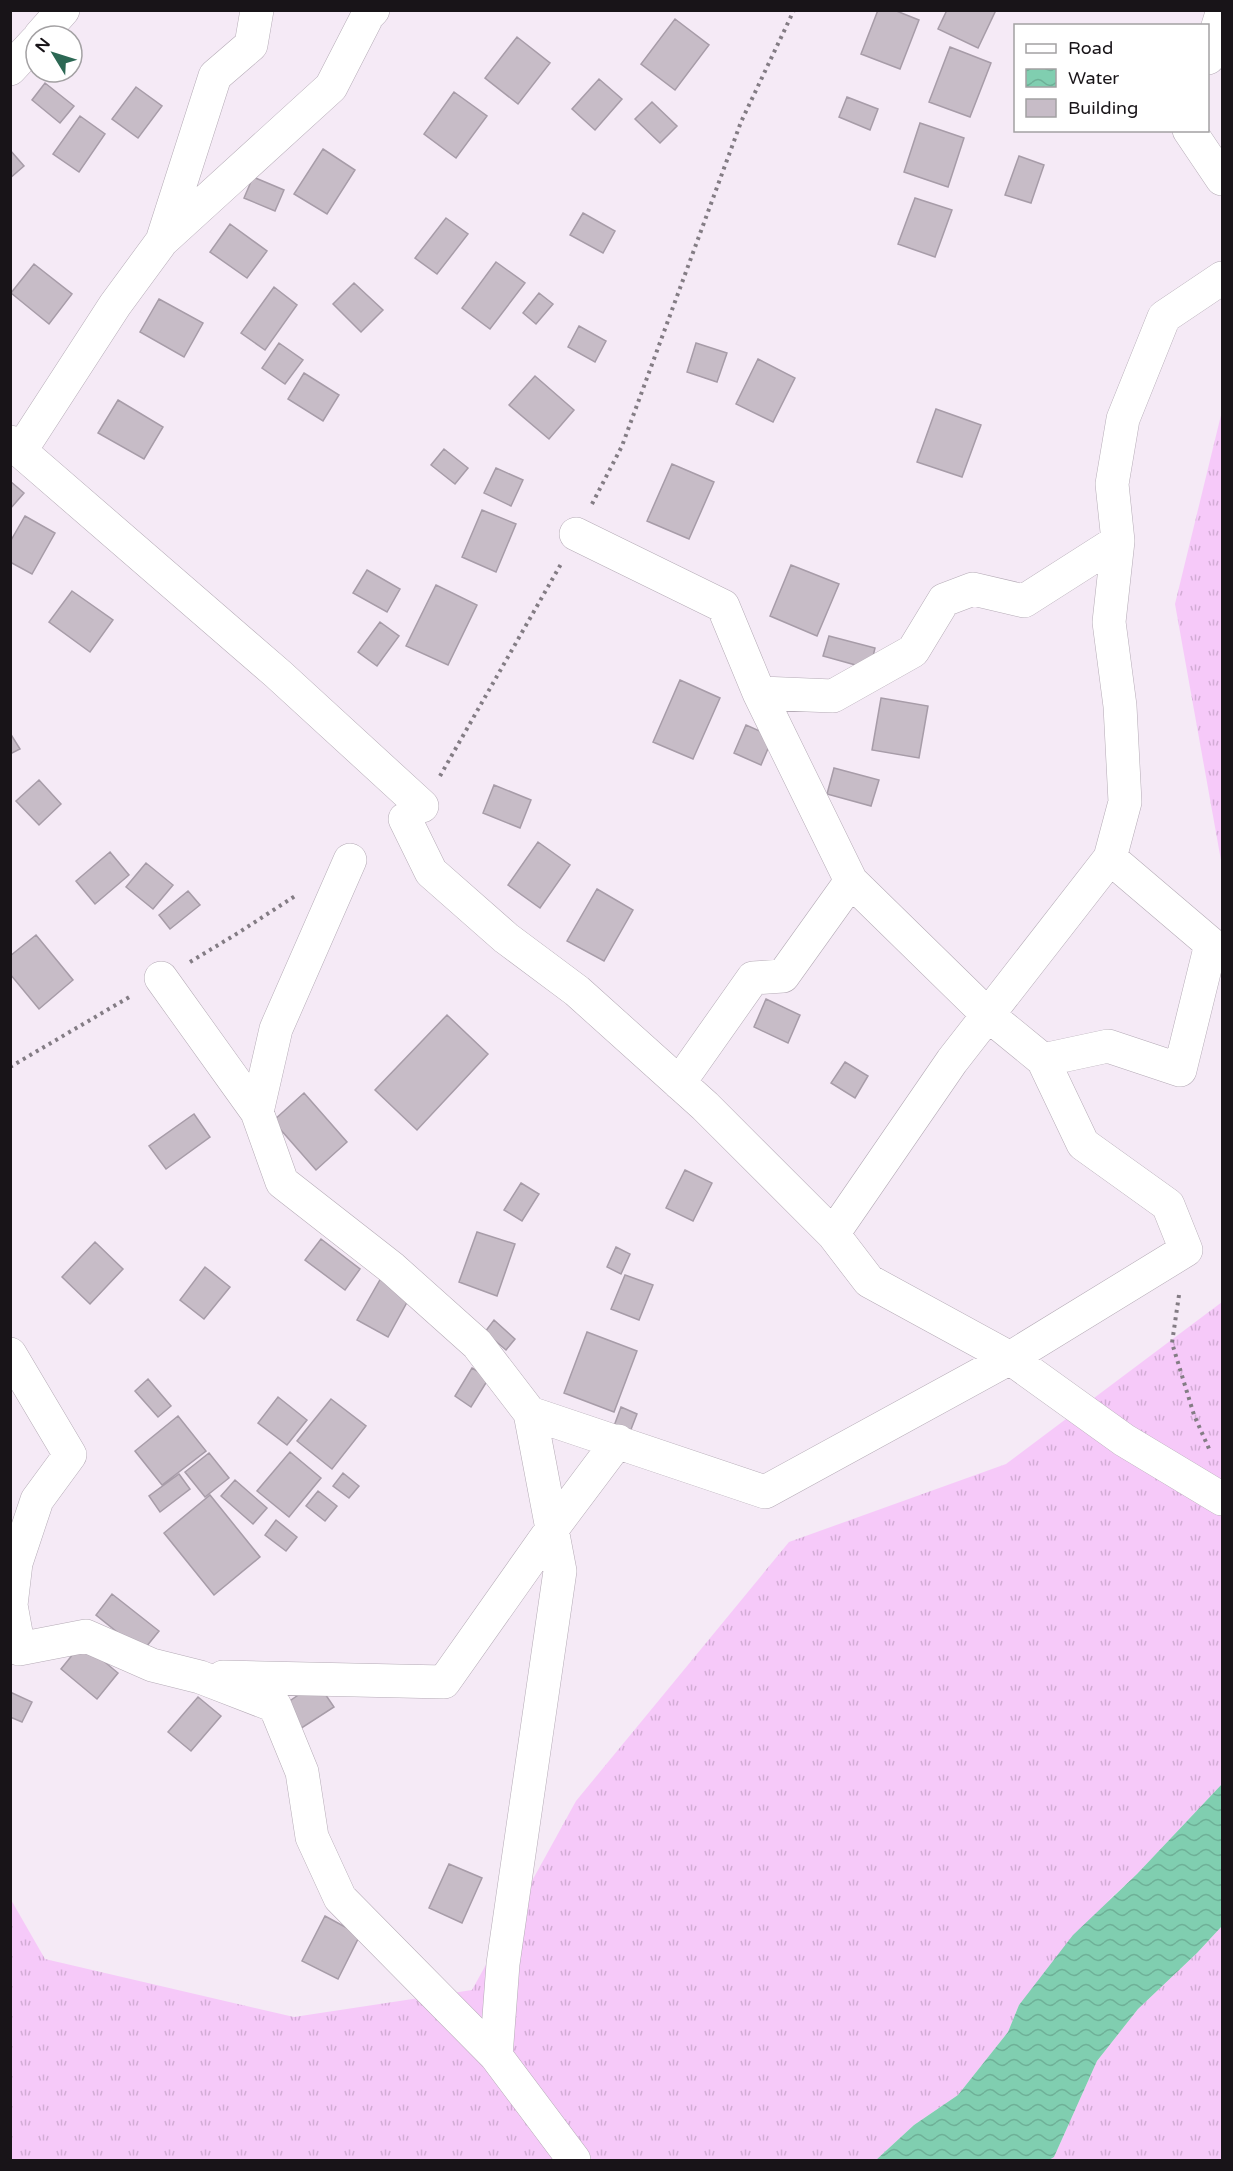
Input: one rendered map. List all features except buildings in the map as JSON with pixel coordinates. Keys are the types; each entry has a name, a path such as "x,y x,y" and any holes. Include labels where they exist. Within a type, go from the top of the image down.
{"street":[{"path":"51,24 63,10"},
{"path":"162,241 215,76 251,45 257,10"},
{"path":"373,10 368,15 331,87 162,241 16,446 278,674 414,812 431,872 506,938 577,991 705,1106 833,1234 869,1281 1011,1358 1124,1440 1222,1499"},
{"path":"1209,55 1222,12"},
{"path":"10,69 24,53"},
{"path":"1190,132 1222,179"},
{"path":"833,1234 952,1062 1110,858 1125,802 1120,706 1109,622 1118,541 1112,484 1123,419 1164,317 1222,278"},
{"path":"530,1413 765,1492 1011,1358 1186,1250 1168,1205 1083,1144 1043,1060 988,1014 852,881 759,693 723,606 576,534"},
{"path":"759,693 833,696 913,651 944,600 973,589 1024,601 1118,541"},
{"path":"1043,1060 1108,1046 1180,1070 1211,944 1110,858"},
{"path":"257,1112 276,1029 350,860"},
{"path":"679,1083 753,978 783,976 852,881"},
{"path":"161,978 257,1112 282,1182 392,1268 477,1344 530,1413 560,1571 503,1964 496,2056"},
{"path":"10,1354 70,1455 37,1500 16,1563 11,1605 19,1648 86,1636 153,1665 200,1677 275,1706 302,1772 312,1837 340,1898 496,2056 574,2160"},
{"path":"200,1677 444,1682 552,1529 618,1441"}],"path":[{"path":"414,812 545,594 622,446 741,122 794,10"},
{"path":"10,1067 238,933 303,890"},
{"path":"1186,1250 1172,1343 1194,1415 1213,1458"}],"green space":[{"path":"1222,411 1222,866 1175,604"},
{"path":"1222,1302 1222,1784 1137,1874 1111,1898 1019,2005 1008,2032 958,2095 914,2125 876,2160 11,2160 10,1898 45,1959 294,2017 472,1990 576,1801 789,1542 1006,1464"},
{"path":"1222,1926 1222,2160 1049,2160 1054,2157 1097,2061 1138,2009"}],"water":[{"path":"1222,1784 1222,1926 1138,2009 1097,2061 1054,2157 1049,2160 876,2160 914,2125 958,2095 1008,2032 1019,2005 1073,1935 1137,1874"}]}
